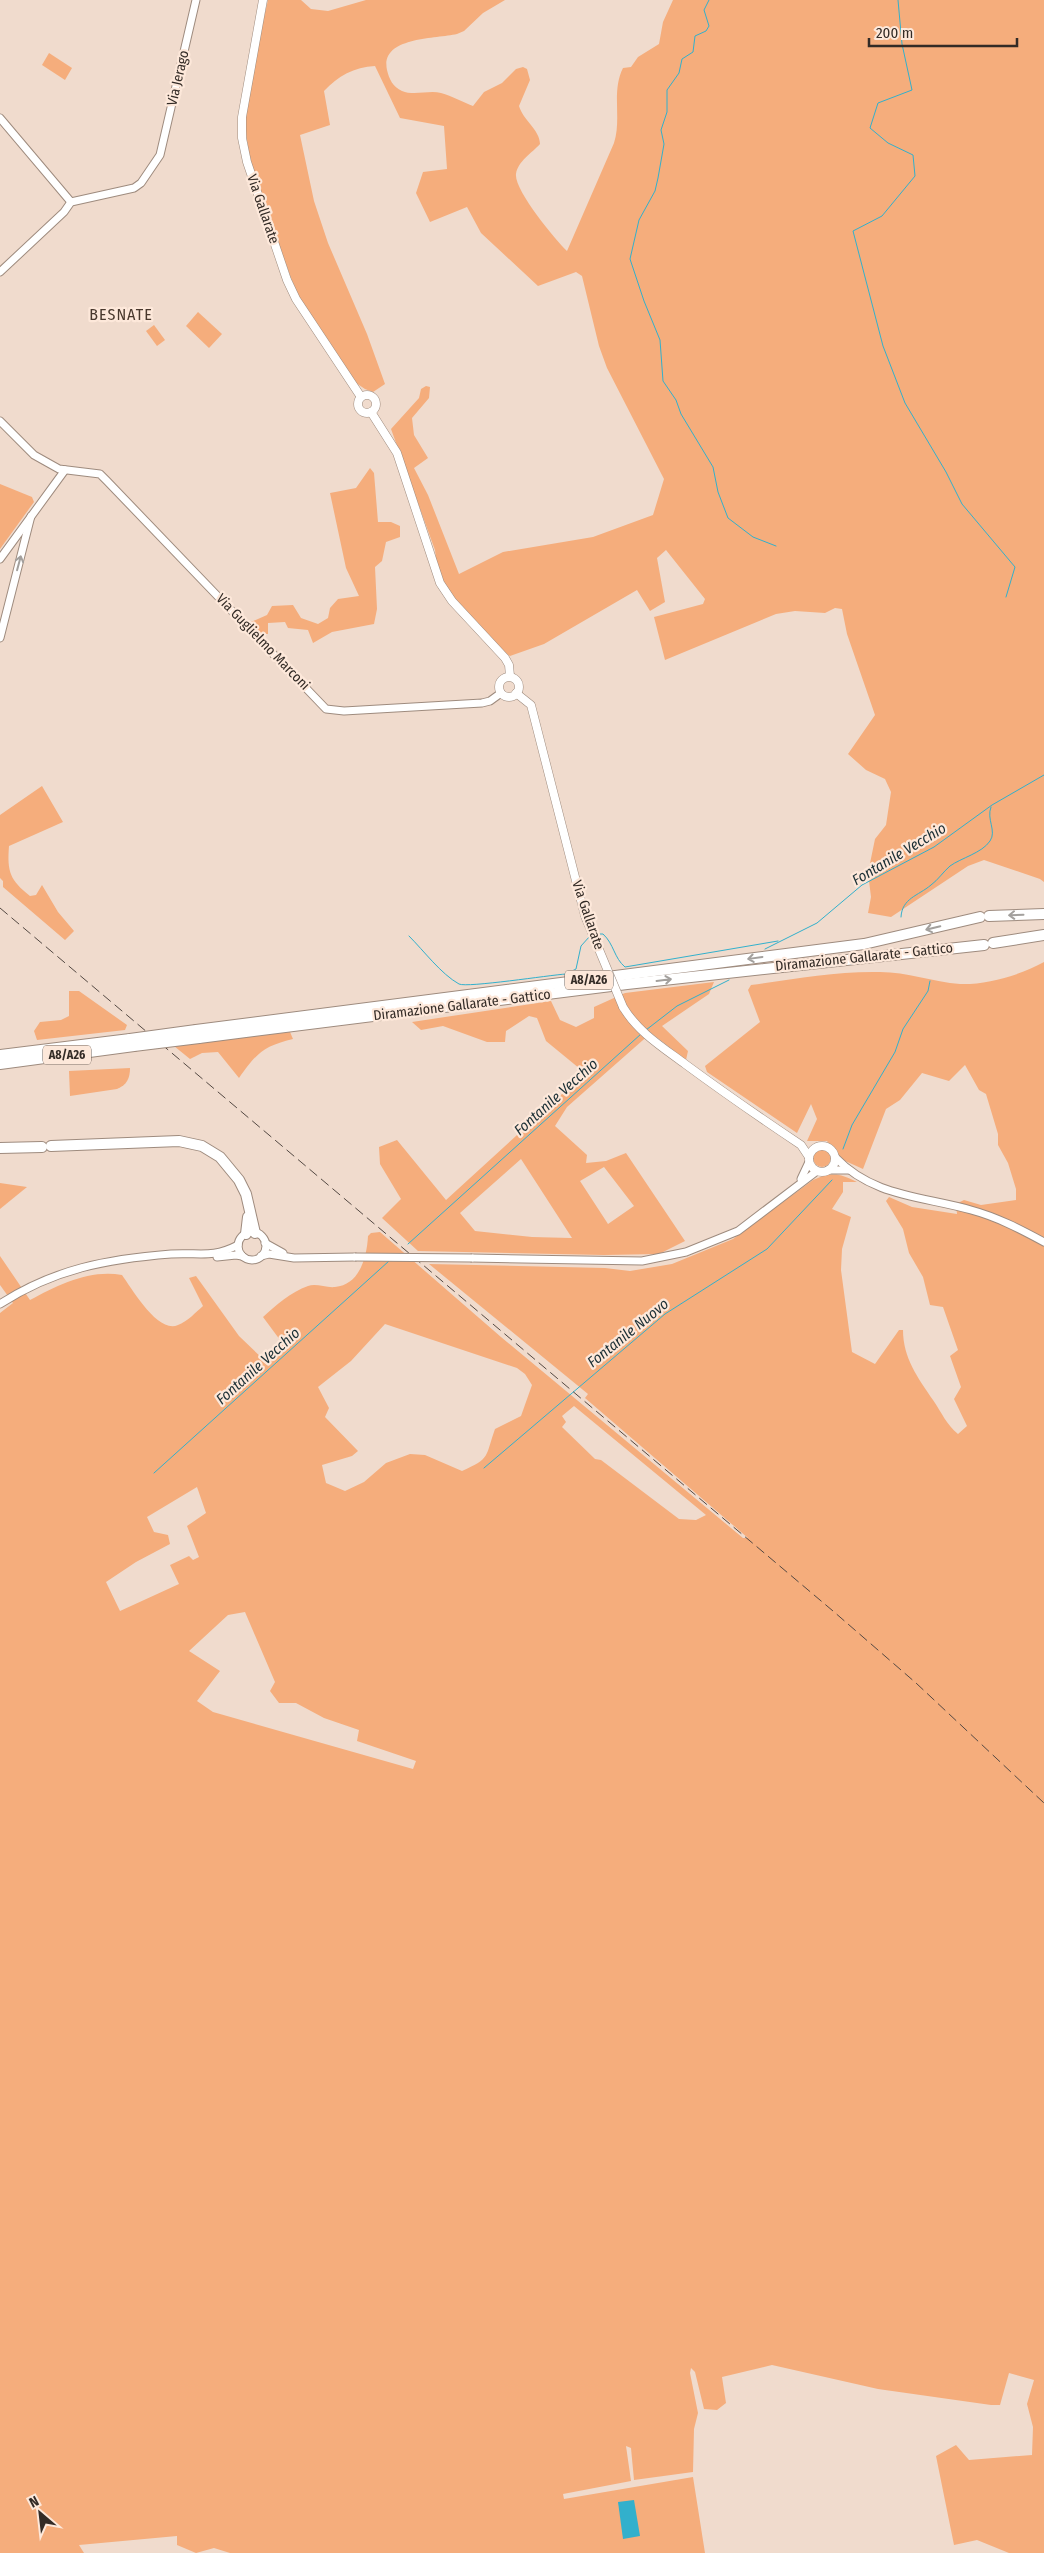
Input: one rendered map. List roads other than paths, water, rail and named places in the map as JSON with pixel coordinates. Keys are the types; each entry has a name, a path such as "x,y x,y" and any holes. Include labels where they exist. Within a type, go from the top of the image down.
{"highway":[{"name":"Diramazione Gallarate - Gattico","path":"198,1034 864,944 984,916 1044,914"},
{"name":"Diramazione Gallarate - Gattico","path":"29,1056 198,1034 988,944 1044,935"},
{"path":"0,1053 29,1056"},
{"path":"0,1066 29,1056"},
{"path":"0,1148 190,1142 212,1151 230,1167 246,1194 250,1233"}],"main road":[{"name":"Via Gallarate","path":"263,0 242,117 242,138 247,162 287,280 296,299 361,397"},
{"path":"367,395 374,399 376,405 372,412 364,413 360,410 358,404 361,397 367,395"},
{"path":"372,412 397,453 440,582 452,602 505,658 509,665 510,676"},
{"path":"510,676 518,681 519,688 516,694 508,697 501,693 500,682 510,676"},
{"name":"Via Gallarate","path":"516,694 532,707 586,916 623,1008 647,1035 724,1093 802,1146 809,1160"},
{"path":"802,1146 818,1146 829,1148 834,1157 833,1164 828,1170 817,1171 809,1160 810,1152 818,1146"}],"street":[{"name":"Via Jerago","path":"70,202 136,188 160,155 196,0"},
{"path":"0,118 70,202 64,212 0,272"},
{"path":"0,422 34,455 65,470 0,559"},
{"name":"Via Guglielmo Marconi","path":"65,470 71,469 100,474 326,708 344,711 482,703 490,701 501,693"},
{"path":"0,638 31,516"},
{"path":"834,1157 848,1170 904,1196 969,1209 999,1218 1044,1242"},
{"path":"798,1183 806,1172 809,1160"},
{"path":"828,1170 848,1170"},
{"path":"0,1304 30,1286 76,1268 128,1259 242,1256 254,1260 269,1254 294,1258 472,1258 642,1261 686,1252 738,1231 798,1183 817,1171"},
{"path":"150,1258 172,1254 213,1255 238,1245 250,1233 261,1236 265,1243 277,1251 293,1255 336,1257"},
{"path":"261,1256 265,1243"},
{"path":"238,1245 242,1256"}],"water":[{"path":"634,2500 640,2536 623,2539 618,2502"}],"waterway":[{"path":"709,0 704,10 709,26 706,31 695,36 693,52 682,59 679,73 667,90 667,112 661,130 664,144 658,178 655,191 639,220 630,259 660,340 663,381 676,400 681,414 713,467 718,492 728,518 753,537 776,546"},
{"path":"898,0 902,44 912,90 878,103 870,128 888,143 913,155 915,176 882,216 853,231 883,346 905,403 946,472 962,504 1015,567 1006,597"},
{"name":"Fontanile Vecchio","path":"765,949 817,923 862,885 934,847 992,805 1044,775"},
{"name":"Fontanile Nuovo","path":"901,917 904,906 908,901 934,883 950,866 982,849 990,841 992,837 991,807"},
{"path":"596,934 603,934 607,938 618,959 625,967 778,941"},
{"path":"409,936 452,980 465,985 566,974 576,969 581,946 590,936"},
{"name":"Fontanile Vecchio","path":"646,1030 677,1006 729,980"},
{"name":"Fontanile Nuovo","path":"843,1149 852,1125 895,1052 903,1029 928,991 930,981"},
{"name":"Fontanile Vecchio","path":"408,1244 641,1034"},
{"name":"Fontanile Nuovo","path":"484,1468 665,1314 767,1249 832,1180"},
{"name":"Fontanile Vecchio","path":"154,1473 389,1261"}],"railway":[{"path":"0,908 833,1611 916,1683 1044,1803"}],"district":[{"name":"BESNATE","path":"121,314"}]}
